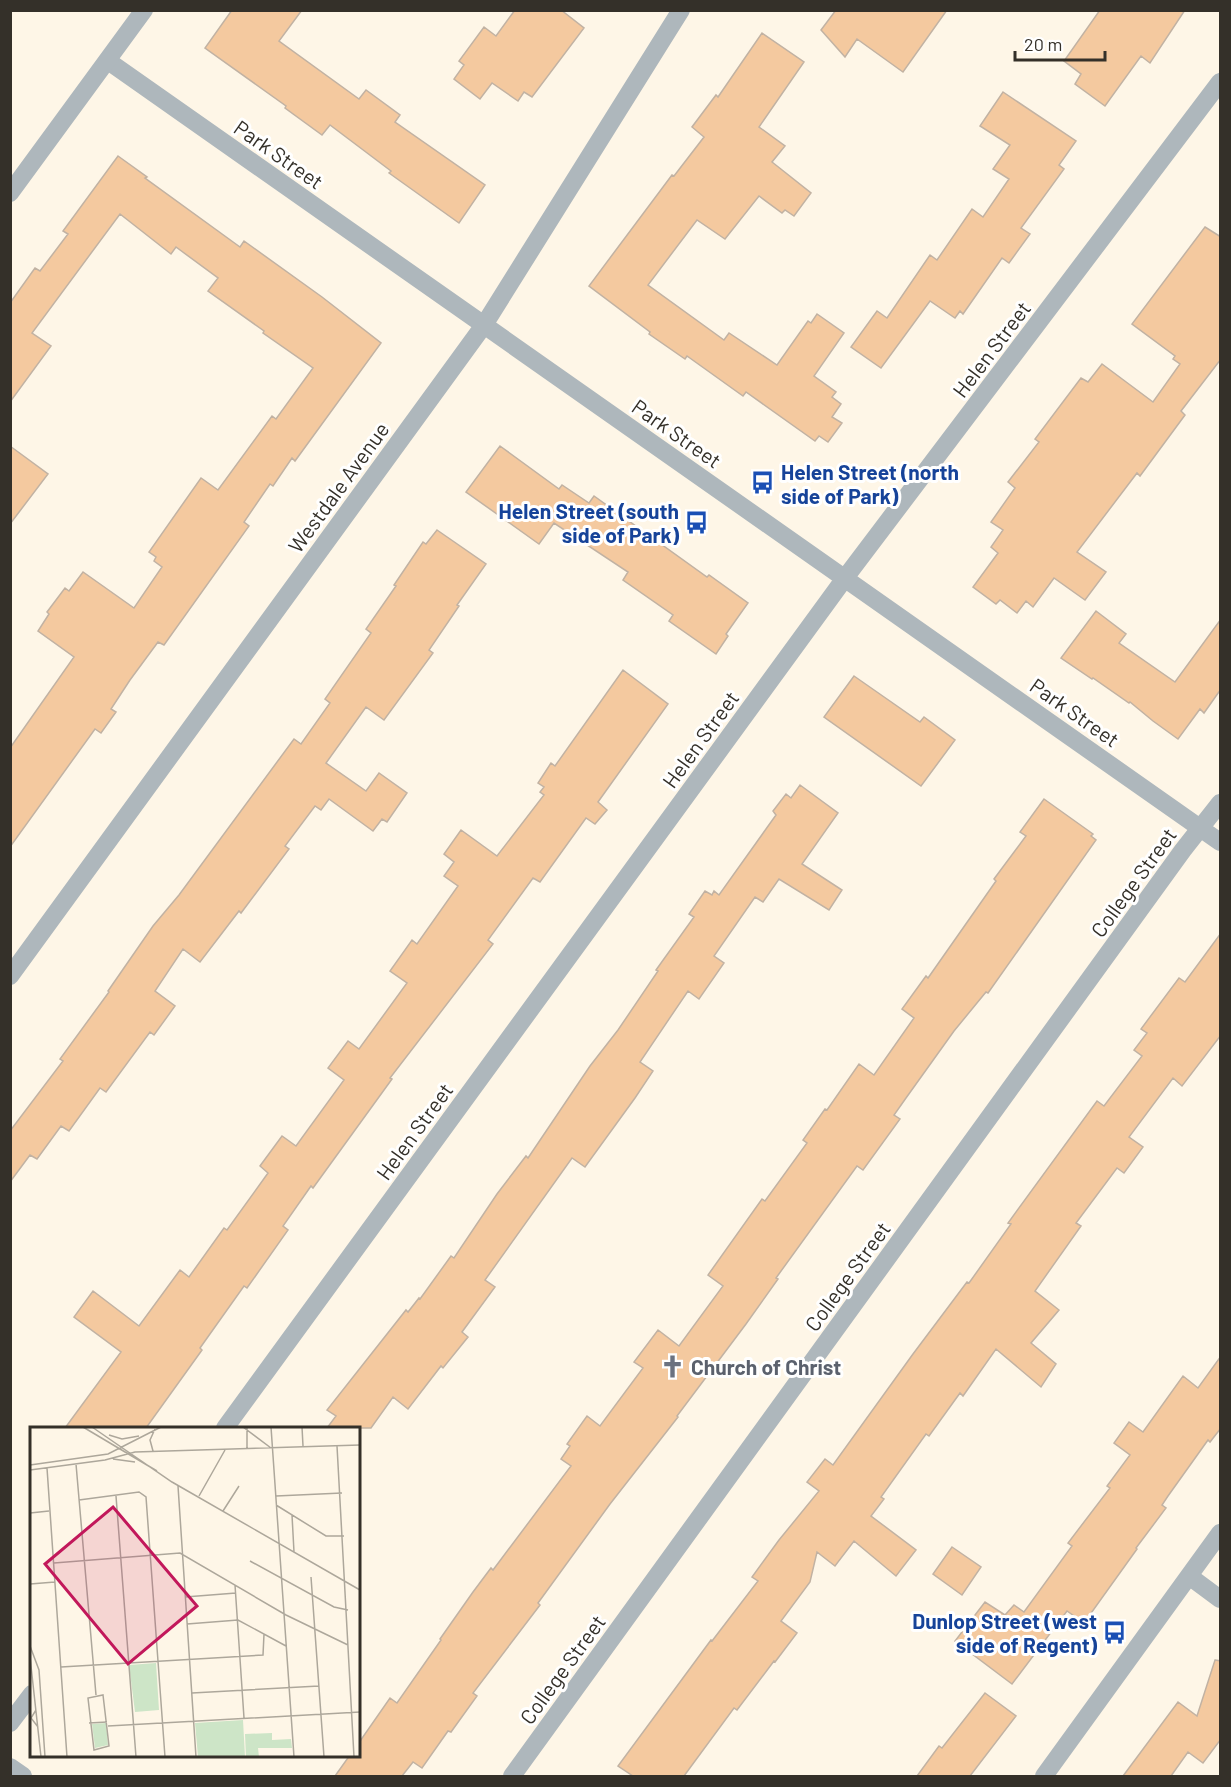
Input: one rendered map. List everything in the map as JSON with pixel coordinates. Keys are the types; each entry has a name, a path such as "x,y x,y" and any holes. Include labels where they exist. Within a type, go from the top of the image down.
{"street":[{"path":"10,193 144,10"},
{"name":"Westdale Avenue","path":"10,976 484,324 681,10"},
{"name":"Park Street","path":"108,61 1221,842"},
{"name":"Helen Street","path":"226,1427 845,578 1221,82"},
{"name":"College Street","path":"512,1776 1183,850 1221,803"},
{"path":"1044,1776 1221,1533"},
{"path":"1189,1576 1221,1599"},
{"path":"10,1723 30,1697"},
{"path":"10,1767 23,1776"}],"building":[{"path":"232,10 302,10 279,41 359,99 366,90 400,115 395,122 485,185 459,223 389,173 391,171 330,125 322,135 205,48"},
{"path":"515,10 561,10 584,28 532,97 524,92 518,101 492,83 480,99 454,79 464,65 459,61 484,27 496,36"},
{"path":"836,10 947,10 903,72 857,39 845,57 821,30"},
{"path":"1100,10 1185,10 1150,63 1141,56 1105,106 1075,84 1081,74 1064,61"},
{"path":"762,33 804,62 759,127 785,146 772,162 811,193 794,216 785,210 782,213 759,196 725,239 697,220 648,285 724,340 729,333 777,365 808,321 811,323 817,314 844,333 814,376 836,392 832,397 841,404 832,417 842,423 828,442 819,436 815,441 746,392 743,396 687,356 685,359 649,334 650,332 589,286 672,175 674,176 704,137 692,127 716,95 718,97"},
{"path":"1003,92 1076,141 1059,165 1064,169 1021,228 1030,234 1009,263 1002,258 963,314 960,311 955,318 930,301 881,368 851,347 877,311 887,318 930,255 937,260 972,209 983,217 1009,179 993,169 1010,145 980,126"},
{"path":"118,156 240,247 244,241 381,343 295,461 292,458 273,486 270,484 244,522 249,526 164,645 158,642 130,680 111,709 116,712 101,733 95,729 10,847 10,748 74,657 38,631 49,614 47,612 65,588 69,591 83,572 134,608 162,567 154,561 156,557 149,552 201,478 218,490 272,416 276,419 313,368 208,291 218,278 176,247 171,254 120,214 32,333 51,346 10,402 10,303 35,268 40,271 68,234 63,231"},
{"path":"1205,227 1221,237 1221,359 1181,411 1185,415 1140,476 1137,473 1077,552 1106,572 1085,600 1054,578 1033,607 1026,601 1017,613 1000,600 996,604 973,587 998,553 991,547 1003,530 991,522 1015,488 1008,482 1039,442 1035,439 1081,378 1088,382 1102,364 1153,402 1180,364 1173,359 1175,356 1132,324"},
{"path":"10,446 48,474 10,524"},
{"path":"500,446 559,489 562,485 589,503 594,496 707,577 709,575 748,603 726,634 728,636 716,654 669,621 673,615 623,580 628,572 554,523 539,544 466,492"},
{"path":"437,530 486,564 429,650 433,653 384,720 366,707 326,763 366,791 379,773 407,793 387,822 382,819 373,831 329,799 321,810 315,806 285,846 289,849 241,913 239,911 200,962 183,949 155,991 175,1006 154,1035 150,1032 106,1092 100,1088 69,1131 61,1126 37,1159 30,1155 10,1182 10,1131 63,1061 60,1059 153,926 179,895 294,739 301,744 330,703 325,699 371,633 366,629 423,542 426,544"},
{"path":"1096,611 1126,634 1119,643 1175,682 1221,619 1221,689 1204,713 1200,709 1178,739 1130,702 1061,658"},
{"path":"623,670 668,704 598,802 607,810 595,824 586,818 540,882 533,878 488,940 493,944 390,1078 392,1079 313,1188 311,1186 283,1226 288,1230 247,1288 244,1286 147,1427 66,1427 121,1352 74,1317 93,1291 139,1326 180,1270 189,1277 224,1228 227,1230 268,1173 260,1166 282,1136 296,1146 344,1080 328,1068 348,1041 359,1049 407,983 390,971 412,940 417,944 458,886 444,876 454,862 444,854 461,830 497,856 544,795 540,792 544,787 538,783 551,763 555,766"},
{"path":"854,676 920,722 924,717 955,740 921,786 824,717"},
{"path":"800,785 838,813 802,864 842,890 829,910 779,879 763,902 755,897 714,956 724,963 699,999 688,991 640,1062 653,1071 635,1098 585,1167 572,1158 485,1280 495,1287 462,1332 468,1337 443,1368 441,1366 408,1409 393,1397 371,1428 328,1427 336,1416 327,1410 406,1310 408,1312 420,1299 451,1256 454,1258 497,1194 526,1156 528,1158 694,917 689,914 705,891 712,895 714,891 719,895 776,815 773,811 786,794 791,798"},
{"path":"1044,799 1093,834 1091,836 1096,840 988,993 986,992 954,1031 906,1098 894,1115 900,1119 863,1170 857,1166 776,1278 778,1279 746,1324 538,1603 540,1605 473,1693 477,1696 422,1768 413,1762 402,1776 335,1776 349,1757 360,1757 360,1741 390,1698 397,1703 473,1592 491,1568 493,1570 571,1466 561,1459 570,1446 567,1444 587,1416 600,1426 643,1368 634,1362 658,1330 679,1346 723,1286 708,1275 762,1199 765,1201 807,1143 803,1140 859,1064 874,1075 914,1018 902,1009 926,976 928,978 996,881 994,879 1026,836 1020,832"},
{"path":"1221,933 1221,1035 1182,1086 1173,1078 1129,1137 1143,1147 1124,1173 1117,1168 1076,1223 1081,1226 1035,1291 1059,1310 1031,1343 1056,1364 1041,1387 996,1349 963,1396 960,1393 929,1436 926,1434 881,1497 884,1499 871,1516 916,1550 896,1576 854,1541 835,1566 817,1552 810,1582 781,1621 797,1633 737,1710 734,1708 684,1776 633,1776 618,1766 711,1640 758,1581 752,1577 819,1491 807,1482 825,1459 833,1465 913,1354 967,1282 969,1283 1011,1224 1008,1223 1097,1101 1104,1106 1142,1056 1134,1050 1147,1033 1141,1029 1179,978 1185,982"},
{"path":"1221,1356 1221,1428 1210,1442 1208,1440 1168,1496 1162,1505 1166,1508 1084,1623 1067,1611 1012,1684 955,1641 985,1602 1005,1615 1014,1605 1024,1612 1072,1546 1068,1543 1110,1488 1107,1486 1130,1455 1114,1443 1129,1422 1143,1432 1183,1376 1198,1388"},
{"path":"952,1547 981,1567 962,1595 933,1574"},
{"path":"1215,1660 1221,1661 1221,1739 1203,1763 1188,1752 1171,1776 1123,1776 1178,1702 1197,1716"},
{"path":"985,1693 1016,1716 970,1776 917,1776 939,1746 942,1748"}],"place":[{"name":"Helen Street (north side of Park)","path":"763,483"},
{"name":"Helen Street (south side of Park)","path":"697,522"},
{"name":"Church of Christ","path":"673,1366"},
{"name":"Dunlop Street (west side of Regent)","path":"1115,1632"}]}
